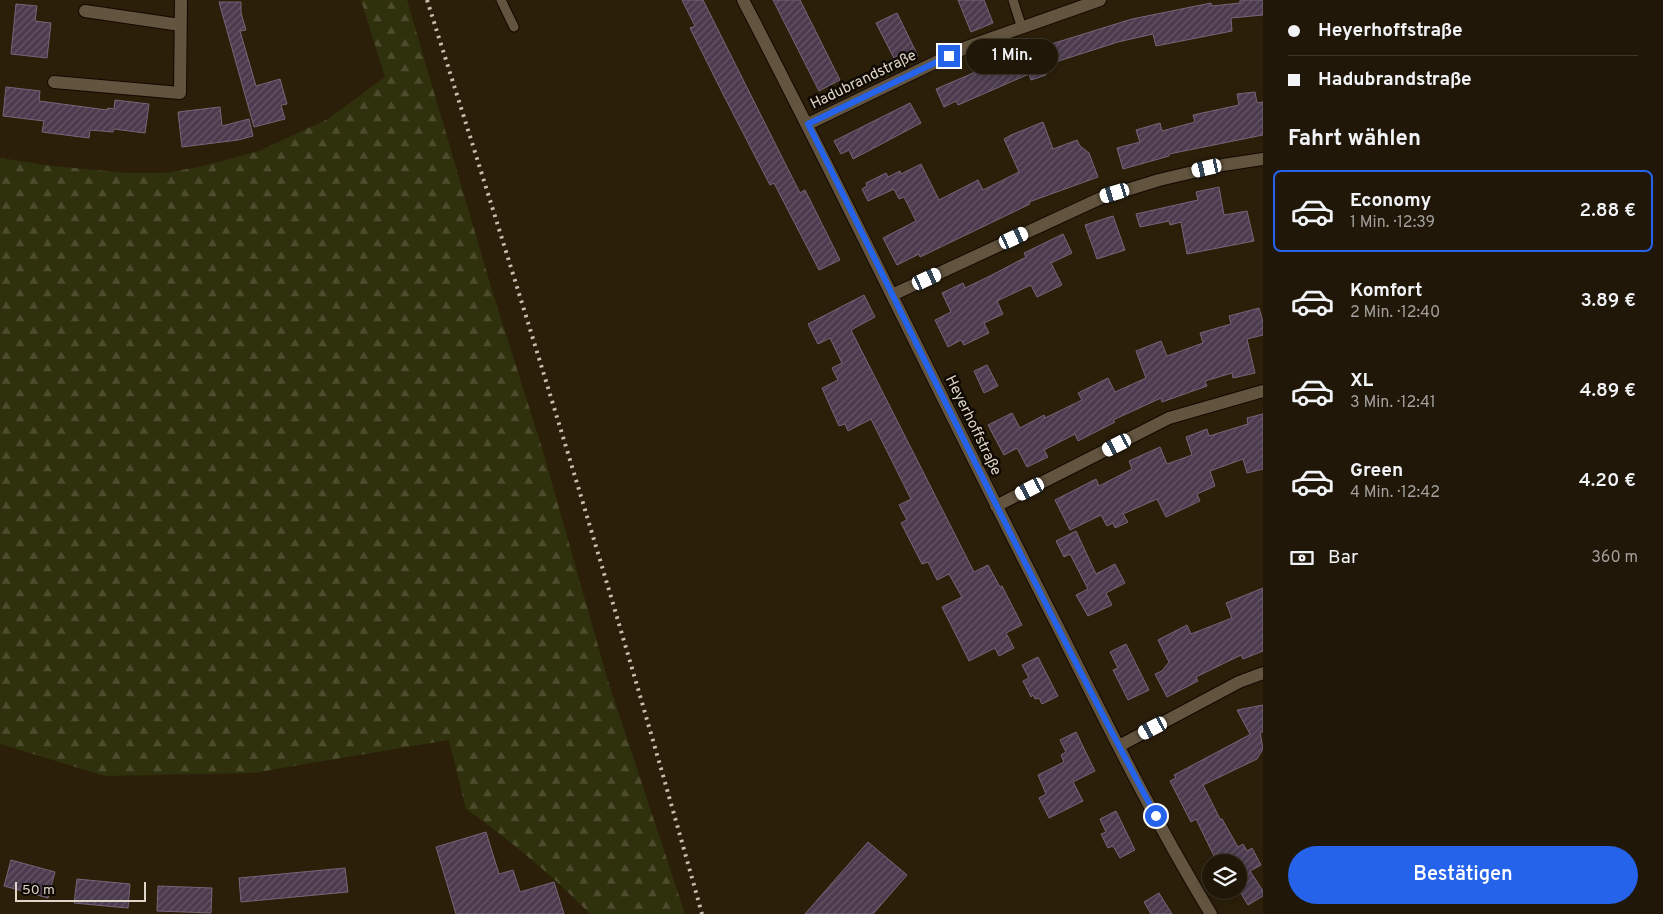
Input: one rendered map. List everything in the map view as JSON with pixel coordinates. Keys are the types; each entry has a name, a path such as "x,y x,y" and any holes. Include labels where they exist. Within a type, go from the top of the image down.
{"street":[{"path":"54,82 180,93 180,0"},
{"name":"Heyerhoffstraße","path":"743,0 808,124 996,506 1118,746 1211,914"},
{"name":"Hadubrandstraße","path":"808,124 967,47 1100,0"},
{"path":"86,11 180,25"},
{"path":"892,295 1100,198 1159,180 1223,165 1263,159"},
{"path":"996,506 1169,418 1263,390"},
{"path":"1118,746 1239,682 1263,673"}],"lane":[{"path":"501,0 514,27"},
{"path":"1013,0 1022,28"}],"green space":[{"path":"361,0 407,0 491,287 542,448 608,681 685,914 590,914 530,858 466,809 449,740 252,773 105,776 0,744 0,158 52,166 128,173 165,173 199,167 259,151 328,119 385,77"}],"building":[{"path":"682,0 703,0 800,193 805,190 840,260 819,270 774,183 770,185 724,96 690,28 695,26"},
{"path":"773,0 800,0 840,80 819,91"},
{"path":"958,0 984,0 993,23 971,32"},
{"path":"1240,0 1263,0 1263,15 1231,18 1232,31 1156,46 1153,34 1118,42 1043,66 1046,75 1031,80 1029,74 958,105 956,101 944,107 936,89 1022,52 1020,47 1033,42 1035,49 1132,19 1211,3 1212,6 1240,3"},
{"path":"219,2 241,2 241,13 246,30 240,31 256,86 280,79 287,104 281,105 285,119 254,127"},
{"path":"16,4 37,6 35,21 51,23 47,58 11,54"},
{"path":"897,13 918,56 898,66 876,23"},
{"path":"6,87 40,91 39,101 107,110 108,108 114,109 115,100 149,104 145,133 114,129 113,132 90,130 89,138 42,132 44,121 3,116"},
{"path":"1255,92 1257,103 1263,102 1263,135 1169,154 1169,156 1123,169 1117,148 1140,142 1136,130 1160,123 1162,131 1195,122 1193,115 1239,105 1237,94"},
{"path":"910,103 921,123 853,159 849,150 841,154 834,141"},
{"path":"220,107 222,126 249,119 253,136 238,140 182,147 178,112"},
{"path":"1043,122 1053,149 1077,140 1080,146 1089,153 1098,177 1029,202 1030,204 920,257 919,254 897,265 883,238 916,221 904,197 899,199 894,189 868,201 862,189 867,186 866,183 886,173 888,177 900,171 901,174 921,164 939,200 978,180 983,190 1019,172 1004,139"},
{"path":"1219,187 1224,215 1247,211 1254,241 1187,254 1181,222 1170,225 1169,221 1140,227 1136,214 1198,200 1196,192"},
{"path":"1113,216 1125,250 1097,259 1085,225"},
{"path":"1063,234 1072,253 1051,263 1062,285 1037,297 1031,285 997,301 1003,314 984,323 989,333 964,345 961,340 948,347 935,320 951,312 942,293 963,283 965,288 992,275 1026,257 1024,253"},
{"path":"864,295 875,317 851,330 974,572 988,565 1000,587 1002,586 1022,625 1006,633 1014,648 999,656 995,648 969,661 942,607 962,597 949,574 937,580 928,562 922,564 901,523 907,520 899,505 911,499 871,419 848,431 845,424 839,426 822,388 838,380 832,368 842,363 830,338 818,344 808,324"},
{"path":"1259,308 1263,322 1263,335 1247,339 1255,373 1233,378 1232,373 1205,381 1207,386 1162,402 1161,398 1113,420 1115,422 1078,441 1075,434 1044,450 1048,457 1027,467 1017,448 1004,455 988,425 1012,413 1020,428 1044,415 1045,418 1082,400 1078,393 1108,378 1115,392 1146,378 1136,351 1161,341 1167,356 1203,343 1200,333 1231,324 1229,316"},
{"path":"987,365 998,386 984,393 974,371"},
{"path":"1263,414 1263,469 1247,473 1243,459 1210,471 1215,486 1197,494 1200,501 1166,517 1157,499 1123,514 1128,522 1115,528 1113,523 1107,526 1101,515 1070,530 1055,500 1096,479 1099,486 1132,469 1129,461 1160,447 1167,464 1192,455 1186,437 1207,429 1209,436 1248,424 1247,418"},
{"path":"1076,531 1096,574 1115,564 1125,583 1106,593 1112,605 1088,616 1076,595 1088,589 1070,554 1064,557 1056,541"},
{"path":"1263,588 1263,651 1243,659 1241,655 1196,677 1198,681 1167,697 1155,674 1162,671 1169,662 1158,640 1187,625 1191,634 1232,618 1226,603"},
{"path":"1126,644 1149,690 1128,700 1113,670 1118,668 1110,652"},
{"path":"1038,657 1058,696 1042,704 1039,698 1035,699 1033,695 1031,697 1023,681 1029,678 1022,665"},
{"path":"1263,705 1263,732 1260,732 1263,749 1257,759 1203,785 1220,819 1222,819 1238,847 1243,844 1247,851 1252,848 1261,865 1250,871 1263,891 1263,896 1248,905 1244,899 1247,899 1247,854 1213,854 1196,819 1191,822 1170,781 1176,778 1174,775 1251,734 1237,710"},
{"path":"1076,732 1095,771 1073,782 1083,801 1049,818 1039,798 1046,794 1038,775 1064,762 1061,755 1066,752 1060,740"},
{"path":"1116,811 1135,850 1120,858 1113,846 1108,848 1101,834 1106,832 1100,819"},
{"path":"486,832 499,874 513,870 520,892 554,882 564,914 456,914 436,847"},
{"path":"868,842 907,875 873,914 805,914"},
{"path":"11,860 55,872 48,898 4,886"},
{"path":"345,868 348,892 241,902 239,878"},
{"path":"77,879 130,884 128,908 74,903"},
{"path":"158,886 212,888 211,913 157,911"},
{"path":"1159,893 1172,914 1151,914 1144,902"}],"railway":[{"path":"427,0 569,456 637,684 702,914"}],"route":[{"path":"949,56 808,124 996,506 1118,746 1156,816"}]}
